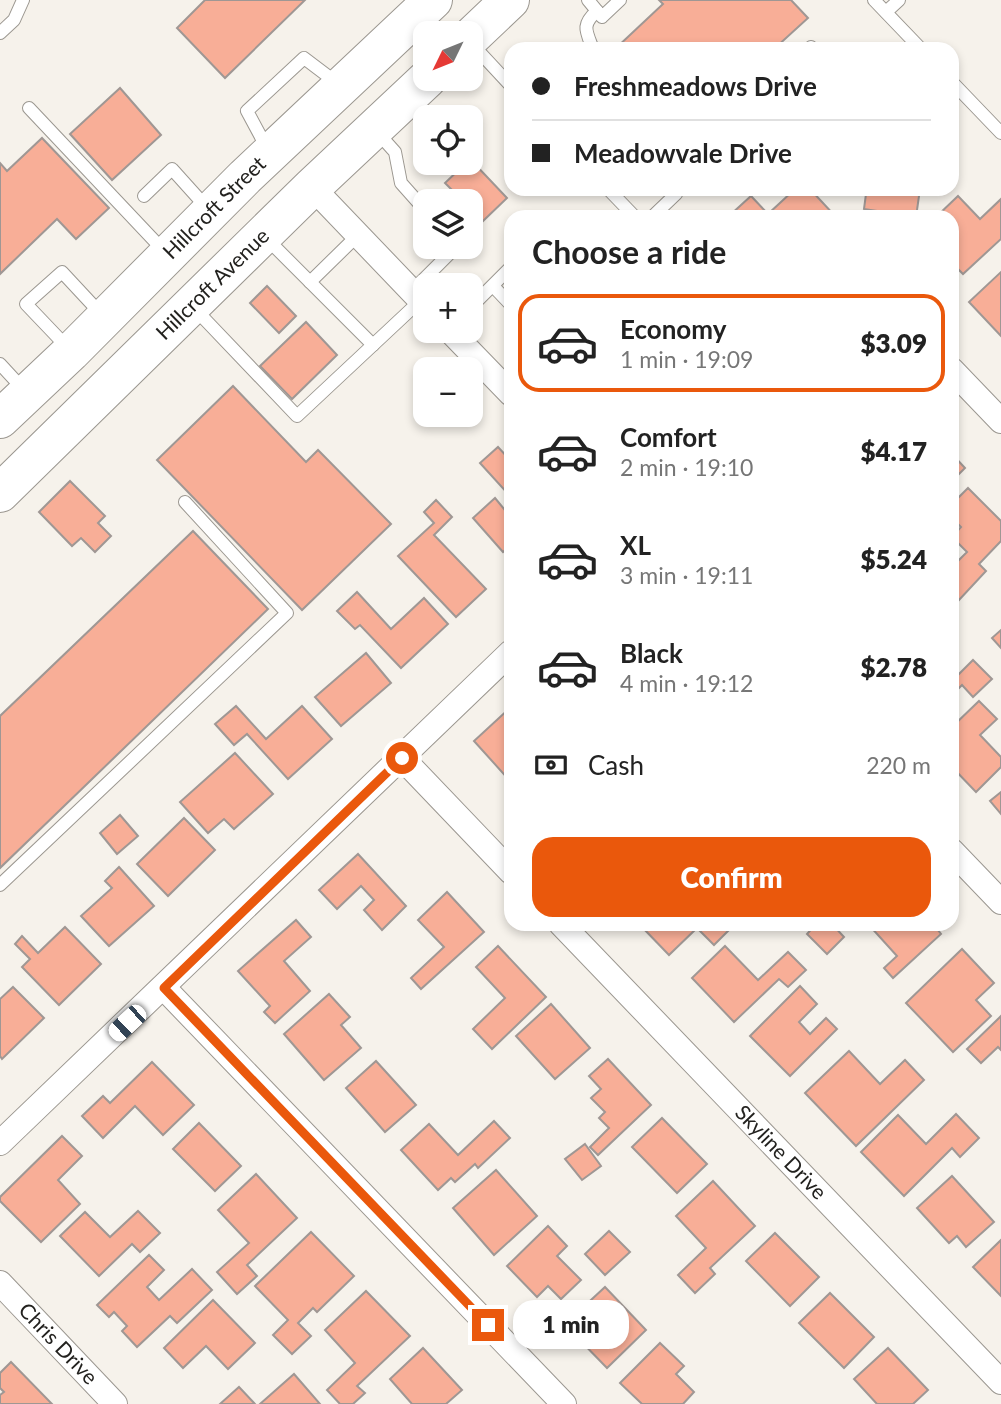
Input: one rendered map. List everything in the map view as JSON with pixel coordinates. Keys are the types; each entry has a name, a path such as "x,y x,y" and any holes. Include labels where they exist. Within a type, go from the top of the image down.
{"main road":[{"path":"483,26 510,0"},
{"name":"Hillcroft Street","path":"14,406 426,2"},
{"name":"Hillcroft Avenue","path":"0,493 312,187 414,91"}],"street":[{"path":"312,187 413,293"},
{"path":"462,343 504,387"},
{"path":"959,377 1001,421"},
{"path":"0,1143 504,659"},
{"path":"402,758 504,865"},
{"path":"959,858 1001,902"},
{"name":"Skyline Drive","path":"568,931 1001,1382"},
{"path":"164,988 564,1404"},
{"name":"Chris Drive","path":"0,1283 115,1404"}],"lane":[{"path":"0,33 14,20 23,0"},
{"path":"588,0 602,17 621,0"},
{"path":"874,0 914,42"},
{"path":"886,12 899,0"},
{"path":"590,42 586,30 587,19 597,10"},
{"path":"483,56 504,78"},
{"path":"959,89 1001,133"},
{"path":"29,108 168,255"},
{"path":"374,128 395,152 401,183 413,197"},
{"path":"144,196 172,169 211,211"},
{"path":"615,196 628,210"},
{"path":"659,210 674,196"},
{"path":"310,282 358,234"},
{"path":"263,235 373,345"},
{"path":"71,352 26,304 62,272 104,318"},
{"path":"483,296 504,274"},
{"path":"493,286 504,297"},
{"path":"192,305 298,416 413,305"},
{"path":"0,364 14,406"},
{"path":"0,885 287,613 185,502"}],"building":[{"path":"205,0 305,0 225,78 177,28"},
{"path":"659,0 791,0 808,18 782,42 622,42 663,4"},
{"path":"120,88 161,135 112,180 70,134"},
{"path":"42,138 109,208 76,239 57,219 0,274 0,163 7,171"},
{"path":"483,173 507,198 483,221 483,189 451,189 445,183 453,175 483,175"},
{"path":"751,196 764,210 736,210"},
{"path":"787,196 816,196 830,210 772,210"},
{"path":"866,196 919,196 917,210 864,209"},
{"path":"958,196 980,219 1001,199 1001,239 963,274 959,270 959,210 943,210"},
{"path":"1001,272 1001,336 969,302"},
{"path":"267,286 296,316 279,333 250,303"},
{"path":"306,322 337,355 292,399 260,366"},
{"path":"233,386 306,462 318,450 391,524 302,610 157,460"},
{"path":"498,447 504,453 504,489 480,463"},
{"path":"959,462 965,468 959,474"},
{"path":"70,481 105,516 98,523 111,536 95,552 81,538 72,546 39,512"},
{"path":"968,488 1001,521 1001,541 979,564 986,571 959,600 959,560 967,552 959,544 959,497"},
{"path":"495,498 504,509 504,551 503,552 473,518"},
{"path":"436,500 452,517 434,535 486,589 456,617 398,556 434,523 424,512"},
{"path":"193,531 268,609 0,868 0,716"},
{"path":"357,592 391,629 424,598 448,624 401,668 360,625 355,629 337,611"},
{"path":"1001,630 1001,648 992,638"},
{"path":"366,653 391,683 341,726 315,697"},
{"path":"973,660 992,679 973,697 962,685 959,688 959,674"},
{"path":"979,701 997,719 980,735 1001,757 1001,767 976,792 959,774 959,720"},
{"path":"236,706 266,739 302,706 332,739 288,779 247,734 234,745 215,724"},
{"path":"504,713 504,774 474,741"},
{"path":"235,753 273,794 234,829 224,819 208,833 180,802"},
{"path":"1001,792 1001,814 990,801"},
{"path":"120,815 138,836 117,854 100,833"},
{"path":"184,818 215,850 168,896 137,864"},
{"path":"358,854 406,906 382,930 364,910 374,900 361,886 337,909 319,890"},
{"path":"119,867 154,906 109,946 81,916 112,888 105,881"},
{"path":"447,892 484,932 421,989 411,978 444,947 418,920"},
{"path":"296,920 311,937 284,961 310,991 275,1023 264,1012 270,1006 238,971"},
{"path":"65,927 101,964 59,1005 22,967 30,959 15,944 22,936 38,953"},
{"path":"646,931 694,931 669,955"},
{"path":"700,931 728,931 714,945"},
{"path":"810,931 838,931 844,937 827,954 807,934"},
{"path":"874,931 939,931 941,934 893,978 884,968 897,956"},
{"path":"498,946 546,997 492,1049 473,1029 505,998 476,967"},
{"path":"725,946 758,980 788,952 806,970 788,987 779,979 734,1022 692,978"},
{"path":"962,949 994,983 976,1000 991,1016 953,1052 906,1003"},
{"path":"800,986 817,1004 799,1022 810,1034 826,1018 837,1029 790,1076 750,1036"},
{"path":"13,987 44,1018 2,1059 0,999"},
{"path":"329,994 350,1017 341,1025 361,1048 324,1080 284,1034"},
{"path":"551,1004 590,1048 555,1079 516,1036"},
{"path":"1001,1016 1001,1050 998,1047 981,1063 967,1049"},
{"path":"849,1051 880,1084 905,1060 924,1080 856,1146 805,1093"},
{"path":"608,1059 651,1105 598,1155 590,1147 609,1128 599,1118 605,1112 591,1098 601,1089 589,1076"},
{"path":"376,1061 416,1105 385,1132 346,1088"},
{"path":"152,1062 194,1105 163,1135 135,1106 103,1138 82,1116 103,1096 110,1103"},
{"path":"956,1114 979,1138 960,1157 952,1148 904,1196 861,1152 898,1115 926,1144"},
{"path":"662,1118 707,1164 677,1193 632,1147"},
{"path":"494,1121 510,1138 478,1168 475,1164 455,1182 451,1178 438,1190 401,1150 429,1124 458,1155"},
{"path":"199,1123 241,1166 215,1191 173,1149"},
{"path":"62,1136 82,1156 58,1180 80,1204 41,1242 0,1201 0,1197"},
{"path":"585,1144 601,1166 582,1180 565,1159"},
{"path":"496,1170 537,1216 494,1255 453,1208"},
{"path":"256,1174 297,1218 247,1265 257,1276 237,1294 217,1272 249,1243 218,1210"},
{"path":"952,1176 994,1222 966,1247 957,1236 949,1243 917,1208"},
{"path":"713,1181 755,1226 710,1268 715,1274 695,1293 678,1275 706,1248 676,1216"},
{"path":"138,1211 160,1233 140,1252 132,1244 99,1276 60,1236 85,1212 110,1237"},
{"path":"548,1226 567,1246 557,1256 581,1280 561,1299 548,1286 537,1297 507,1266"},
{"path":"609,1231 630,1252 605,1275 585,1254"},
{"path":"311,1232 354,1276 317,1312 313,1308 298,1323 311,1336 292,1354 273,1335 288,1320 255,1286"},
{"path":"775,1233 819,1277 790,1306 746,1261"},
{"path":"1001,1240 1001,1296 973,1267"},
{"path":"149,1255 164,1270 147,1287 159,1300 192,1269 212,1290 177,1323 170,1316 137,1347 122,1331 127,1326 114,1312 109,1317 97,1305"},
{"path":"605,1287 646,1330 607,1368 573,1333 586,1321 577,1313"},
{"path":"366,1291 410,1336 357,1386 365,1393 353,1404 340,1404 327,1390 355,1363 325,1330"},
{"path":"830,1293 874,1337 844,1368 799,1323"},
{"path":"213,1300 255,1343 228,1369 206,1346 183,1368 164,1348"},
{"path":"660,1343 684,1366 676,1374 694,1392 683,1404 642,1404 620,1383"},
{"path":"423,1348 462,1390 446,1404 412,1404 390,1379"},
{"path":"888,1348 928,1390 913,1404 877,1404 854,1379"},
{"path":"11,1362 52,1404 0,1404 0,1395 4,1392 0,1388 0,1373"},
{"path":"294,1374 320,1404 260,1404"},
{"path":"239,1387 255,1404 220,1404"}],"route":[{"path":"402,758 164,988 488,1325"}]}
